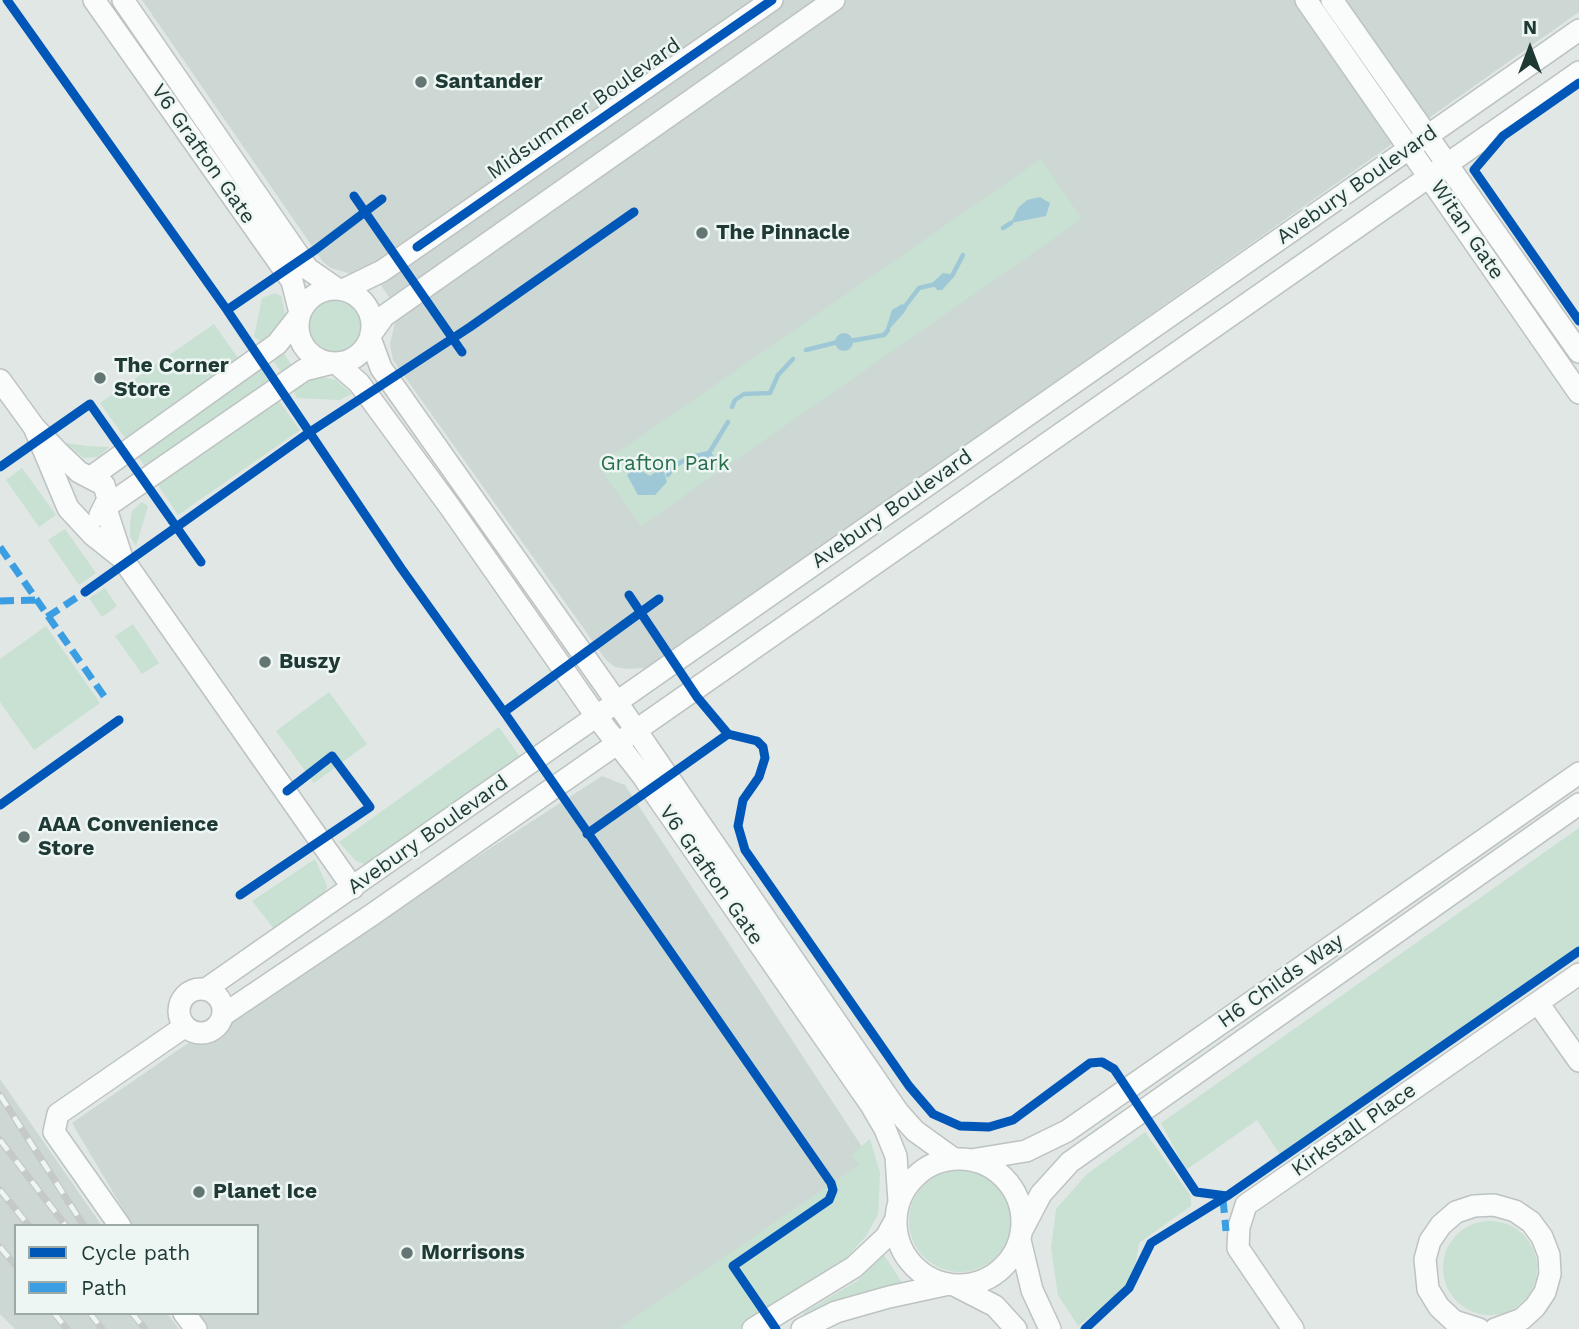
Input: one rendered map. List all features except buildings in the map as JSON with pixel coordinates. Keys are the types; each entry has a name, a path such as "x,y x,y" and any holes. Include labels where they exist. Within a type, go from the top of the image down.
{"street":[{"name":"V6 Grafton Gate","path":"123,0 308,269 340,289"},
{"name":"Midsummer Boulevard","path":"340,289 382,271 772,0"},
{"path":"73,510 96,517 297,374 357,356 384,316 834,0"},
{"name":"Witan Gate","path":"1306,0 1409,149 1439,169 1579,352"},
{"name":"Witan Gate","path":"1332,0 1427,136 1439,169 1579,393"},
{"name":"V6 Grafton Gate","path":"97,3 292,281 300,314"},
{"name":"Avebury Boulevard","path":"206,989 1579,30"},
{"name":"Avebury Boulevard","path":"223,1015 373,914 1579,72"},
{"path":"580,133 602,163"},
{"path":"73,510 67,490 73,482 90,477 277,344 315,295 340,289 360,299 366,306 372,324 370,336"},
{"path":"300,314 298,329 309,352 334,363"},
{"name":"V6 Grafton Gate","path":"370,336 381,368 636,730 650,770"},
{"name":"V6 Grafton Gate","path":"334,363 359,383 450,507 596,716 617,743 650,770 898,1112 915,1131 963,1160"},
{"path":"0,380 34,427 71,466 106,489 106,508 122,558"},
{"path":"34,427 73,510 93,535 122,558 353,888"},
{"name":"H6 Childs Way","path":"963,1160 1037,1147 1108,1103 1579,774"},
{"name":"V6 Grafton Gate","path":"669,797 885,1129 896,1156 897,1211"},
{"name":"H6 Childs Way","path":"1020,1236 1041,1194 1061,1170 1579,804"},
{"name":"Kirkstall Place","path":"1293,1329 1238,1248 1239,1227 1246,1205 1579,974"},
{"path":"195,989 206,989 220,999 223,1015 215,1028 203,1033 184,1027 178,1015 182,998 195,989"},
{"path":"1538,1003 1579,1061"},
{"path":"119,1224 54,1132 58,1114 184,1027"},
{"path":"871,1105 889,1173 887,1208 873,1250"},
{"path":"753,1329 794,1307 854,1267 873,1250 886,1237 907,1185 920,1172 936,1163 963,1160 989,1167 1010,1186 1021,1213 1020,1236 1032,1290 1050,1329"},
{"path":"1479,1329 1454,1321 1438,1307 1428,1289 1424,1269 1430,1241 1441,1224 1456,1213 1474,1206 1494,1205 1515,1211 1531,1222 1542,1237 1549,1255 1550,1274 1545,1292 1525,1324 1495,1329"},
{"path":"897,1211 898,1238 916,1269 931,1279 951,1285 995,1306 1016,1329"},
{"path":"806,1327 836,1312 876,1300 979,1282 1001,1269 1020,1236"}],"shaded area":[{"path":"142,0 1579,0 1579,12 661,660 644,668 628,669 615,667 606,660 393,360 390,344 398,310 369,268 351,274 331,268 323,262"},
{"path":"602,776 625,785 870,1159 629,1329 202,1329 192,1315 259,1315 259,1224 132,1224 72,1123 181,1048"},
{"path":"0,1079 101,1224 14,1224 14,1315 168,1315 179,1329 15,1329 0,1314"}],"green space":[{"name":"Grafton Park","path":"1041,159 1082,219 641,526 598,466"},
{"path":"275,293 281,296 286,317 283,328 262,342 254,337 262,298"},
{"path":"334,299 353,307 361,326 353,345 334,353 315,345 307,326 315,307"},
{"path":"214,324 238,358 125,438 100,403"},
{"path":"283,352 292,366 282,373 272,359"},
{"path":"260,368 269,381 146,468 137,455"},
{"path":"319,376 336,380 352,394 340,400 297,398 293,390 308,379"},
{"path":"279,401 300,430 178,515 158,485"},
{"path":"66,443 109,447 98,457 84,458"},
{"path":"22,468 56,515 39,527 6,480"},
{"path":"142,502 148,506 136,546 130,537 130,524 132,511"},
{"path":"65,529 96,573 79,585 48,540"},
{"path":"105,588 117,606 102,617 89,598"},
{"path":"133,624 159,663 142,674 115,636"},
{"path":"46,626 100,703 34,750 0,702 0,659"},
{"path":"329,692 367,744 314,783 276,731"},
{"path":"499,727 520,757 367,865 356,861 339,842"},
{"path":"1579,828 1579,948 1281,1156 1257,1120 1186,1170 1161,1123"},
{"path":"315,859 327,886 324,896 274,929 252,901"},
{"path":"1145,1132 1191,1196 1191,1206 1139,1243 1132,1285 1078,1326 1058,1295 1051,1248 1056,1209 1087,1174"},
{"path":"870,1139 880,1173 878,1214 866,1236 834,1272 790,1299 786,1296 743,1321 746,1326 740,1329 618,1329 859,1165 851,1155"},
{"path":"960,1170 989,1178 1003,1192 1011,1221 1003,1250 989,1264 960,1272 931,1264 917,1250 909,1221 917,1192 931,1178"},
{"path":"1490,1221 1508,1224 1524,1234 1534,1250 1537,1268 1534,1286 1524,1302 1508,1312 1490,1315 1472,1312 1456,1302 1446,1286 1443,1268 1446,1250 1456,1234 1472,1224"},
{"path":"884,1255 903,1284 808,1319 803,1313 857,1281"}],"water":[{"path":"1040,197 1050,203 1046,216 1011,223 1018,208 1027,200"},
{"path":"943,273 950,274 952,279 942,290 937,290 932,283"},
{"path":"902,304 907,308 884,335 892,310"},
{"path":"844,333 850,336 853,342 850,348 844,351 838,348 835,342 838,336"},
{"path":"704,452 710,452 715,460 713,466 704,468 699,463 699,457"},
{"path":"635,467 650,476 656,472 664,472 667,482 655,495 638,495 627,475"}],"waterway":[{"path":"1003,228 1011,223"},
{"path":"947,279 952,276 963,255"},
{"path":"903,309 919,288 936,284"},
{"path":"850,341 884,335 888,330"},
{"path":"806,350 838,342"},
{"path":"732,407 735,400 744,394 770,393 778,375 793,359"},
{"path":"691,457 709,453 728,422"},
{"path":"668,475 674,466 685,460"}],"railway":[{"path":"0,1095 83,1224"},
{"path":"0,1140 64,1224"},
{"path":"0,1190 27,1224"},
{"path":"0,1247 14,1264"},
{"path":"56,1315 67,1329"},
{"path":"92,1315 102,1329"},
{"path":"134,1315 145,1329"}],"marked path":[{"path":"0,547 106,699"},
{"path":"47,617 85,592"},
{"path":"0,601 36,600"},
{"path":"1223,1199 1226,1231"}],"cycle path":[{"path":"7,0 227,310 401,568 831,1183 833,1190 829,1200 733,1266 776,1329"},
{"path":"417,247 772,0"},
{"path":"1579,83 1503,136 1474,170 1579,321"},
{"path":"354,196 462,352"},
{"path":"227,310 315,250 382,199"},
{"path":"85,592 310,432 470,327 634,212"},
{"path":"0,467 90,404 201,562"},
{"path":"629,595 697,697 728,734 757,741 763,747 765,758 759,777 743,800 738,826 745,850 909,1086 933,1114 960,1126 989,1127 1013,1120 1090,1063 1102,1062 1114,1069 1196,1192 1227,1196"},
{"path":"504,712 659,599"},
{"path":"0,805 119,720"},
{"path":"587,834 728,734"},
{"path":"240,895 370,807 332,756 287,791"},
{"path":"1085,1329 1129,1288 1151,1243 1227,1196 1579,951"}],"place":[{"name":"Santander","path":"421,82"},
{"name":"The Pinnacle","path":"702,233"},
{"name":"The Corner Store","path":"100,378"},
{"name":"Buszy","path":"265,662"},
{"name":"AAA Convenience Store","path":"24,837"},
{"name":"Planet Ice","path":"199,1192"},
{"name":"Morrisons","path":"407,1253"}]}
